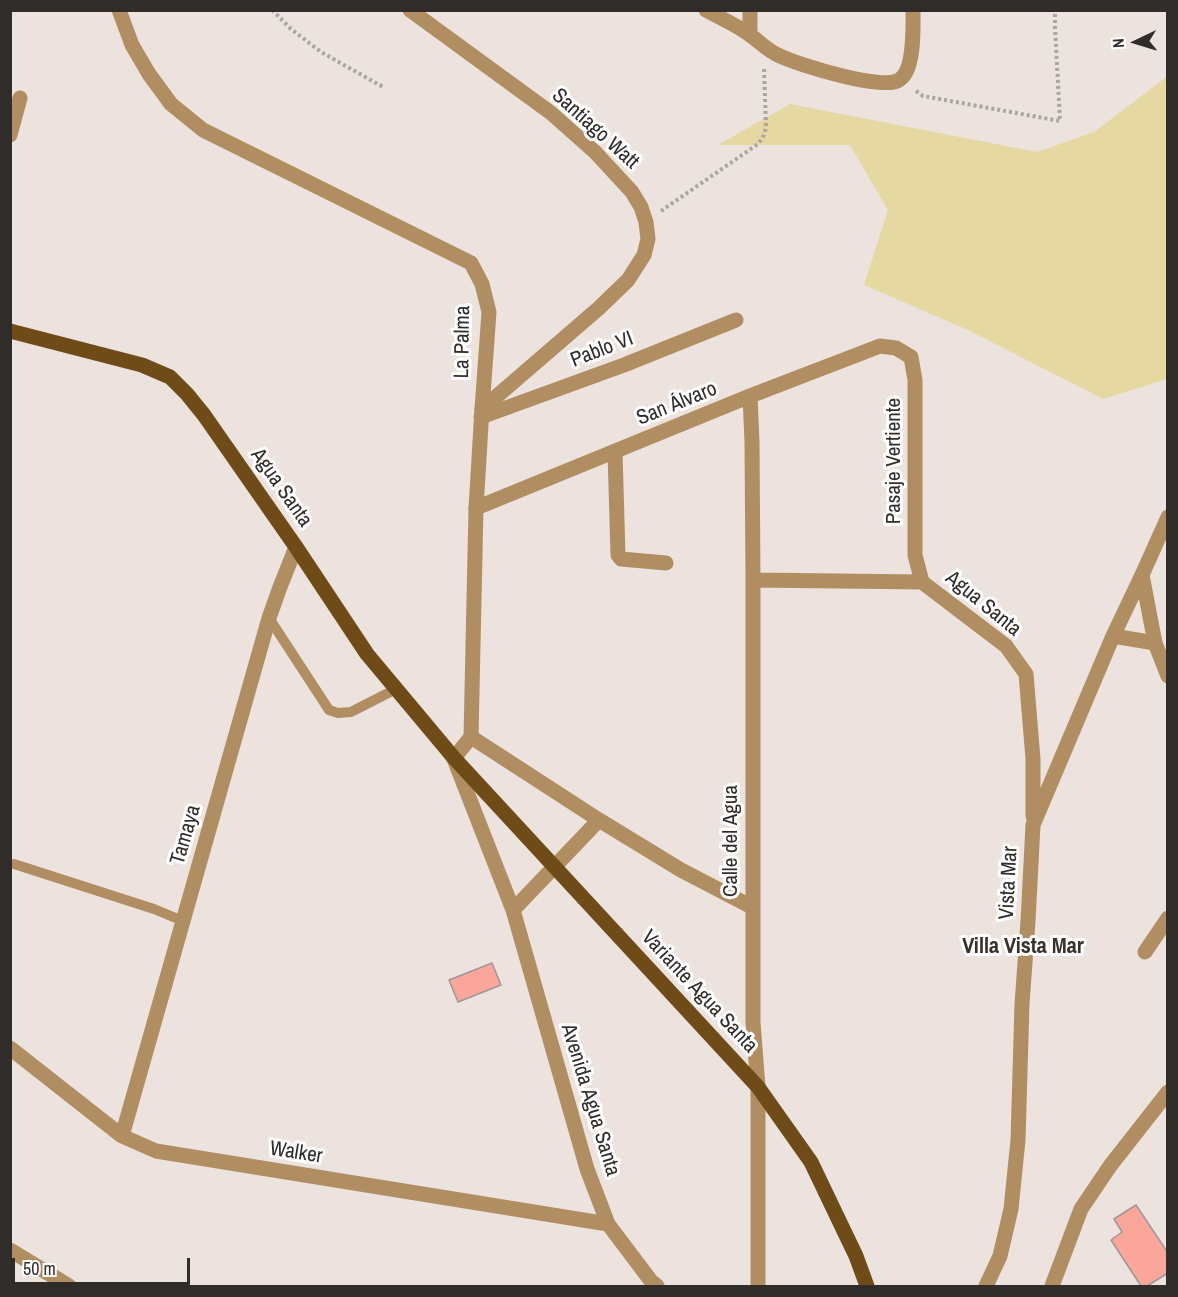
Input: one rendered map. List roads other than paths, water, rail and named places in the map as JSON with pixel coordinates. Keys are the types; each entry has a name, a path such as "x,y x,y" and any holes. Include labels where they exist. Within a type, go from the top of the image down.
{"main road":[{"name":"Agua Santa","path":"10,331 142,365 170,377 204,415 367,654 454,758"},
{"name":"Variante Agua Santa","path":"454,758 758,1087 811,1162 856,1256 867,1287"}],"street":[{"name":"La Palma","path":"119,10 132,45 149,74 171,104 203,130 471,263 482,284 489,312 476,508 471,737"},
{"name":"Santiago Watt","path":"410,10 550,113 595,152 632,192 646,222 648,239 644,255 628,280 600,308 482,413"},
{"path":"706,10 750,34 780,56 841,76 892,83 900,80 907,71 912,48 913,10"},
{"path":"750,10 750,34"},
{"path":"10,135 20,98"},
{"name":"Pablo VI","path":"482,413 624,365 736,320"},
{"name":"San Álvaro","path":"476,508 750,396 880,346 896,348"},
{"name":"Pasaje Vertiente","path":"896,348 911,357 915,380 915,555 922,582"},
{"name":"Calle del Agua","path":"750,396 753,580 753,1022 758,1087 758,1287"},
{"path":"615,452 618,555 621,559 666,563"},
{"name":"Vista Mar","path":"986,1287 1000,1256 1011,1209 1018,1140 1022,1004 1033,825 1113,636 1167,517"},
{"name":"Tamaya","path":"122,1137 269,618 296,547"},
{"path":"1142,575 1155,643 1167,676"},
{"name":"Agua Santa","path":"753,580 922,582 1006,646 1026,674 1033,759 1033,825"},
{"path":"1113,636 1155,643"},
{"path":"454,758 471,737 681,870 752,907"},
{"name":"Avenida Agua Santa","path":"454,758 513,910 587,1169 608,1224 657,1287"},
{"path":"513,910 599,819"},
{"path":"1145,952 1167,918"},
{"name":"Walker","path":"10,1048 122,1137 156,1152 608,1224"},
{"path":"1052,1287 1081,1209 1167,1092"},
{"path":"10,1250 69,1287"}],"lane":[{"path":"269,618 329,711 351,712 396,689"},
{"path":"14,864 154,909 183,921"}],"district":[{"name":"Villa Vista Mar","path":"1023,947"}]}
